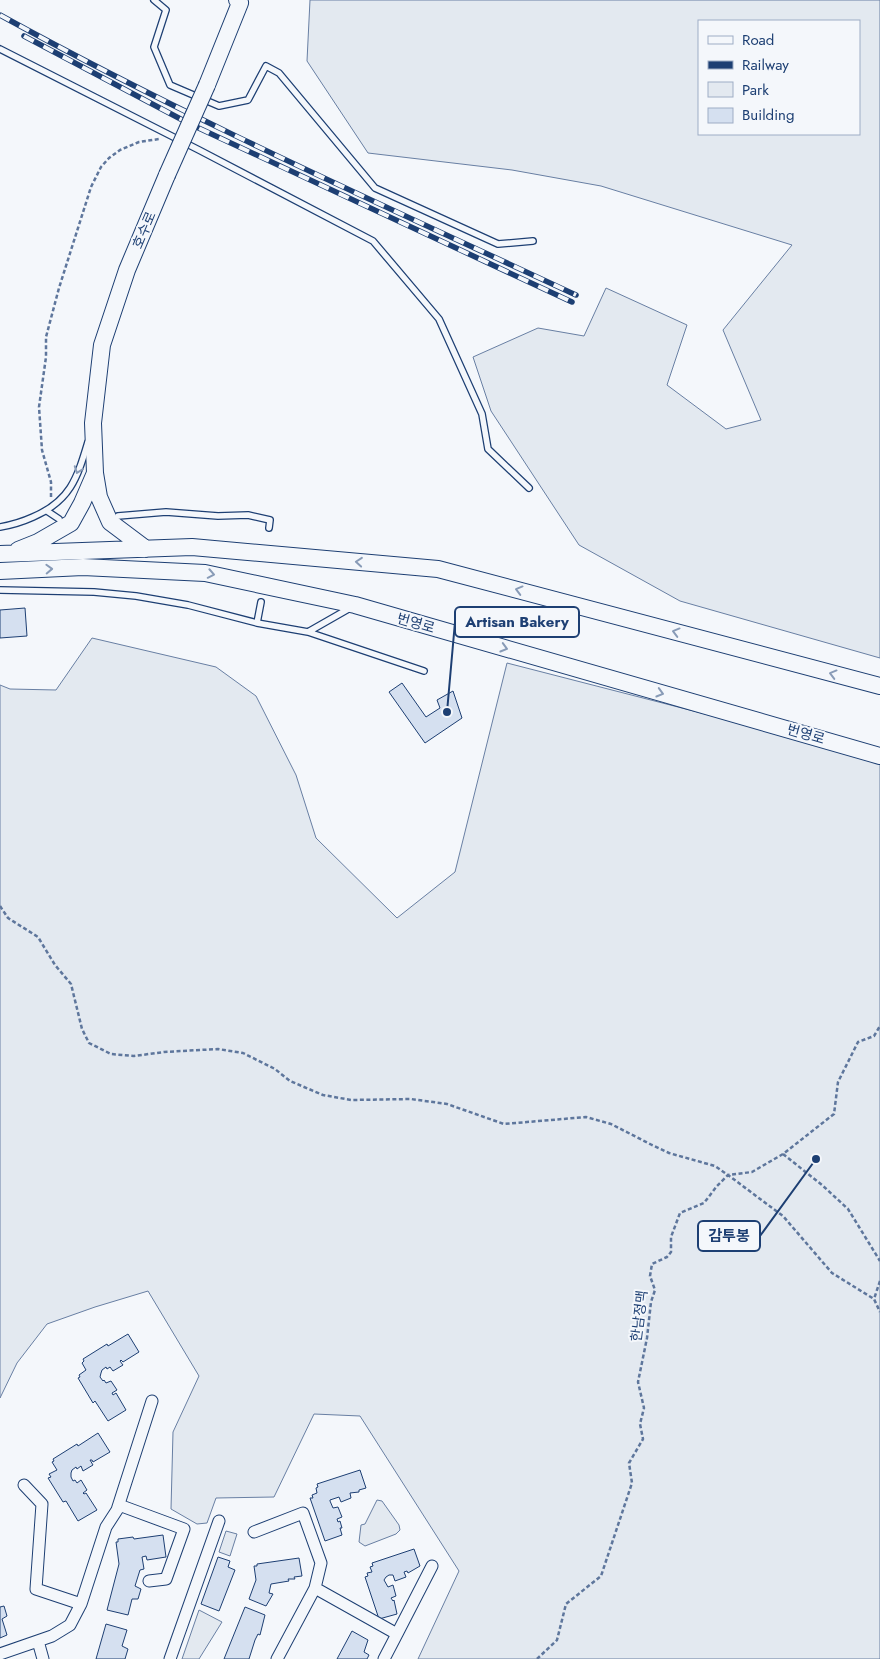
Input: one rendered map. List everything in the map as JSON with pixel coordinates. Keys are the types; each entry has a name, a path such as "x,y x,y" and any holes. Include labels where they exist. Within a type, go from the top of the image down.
{"street":[{"name":"호수로","path":"146,549 110,522 99,497 94,473 93,424 102,345 127,270 207,85 240,1"},
{"name":"호수로","path":"3,554 38,542 71,523 82,503 94,473"},
{"path":"3,554 192,548 438,569 880,686"},
{"name":"번영로","path":"0,570 83,568 205,573 355,605 880,756"},
{"path":"0,1654 52,1636 70,1625 81,1604 106,1527 118,1505 152,1401"},
{"path":"24,1485 42,1504 36,1589 81,1604"},
{"path":"118,1505 184,1528 166,1579 149,1580"},
{"path":"254,1532 303,1513 320,1563 315,1588 277,1659"},
{"path":"170,1659 219,1522"},
{"path":"384,1659 432,1566"},
{"path":"315,1588 397,1634"},
{"path":"38,1641 43,1659"}],"lane":[{"path":"154,0 166,10 154,47 170,86 218,106 248,100 266,66 279,73 375,188 498,244 533,241"},
{"path":"0,49 373,241 439,319 482,414 488,449 529,488"},
{"path":"0,527 14,525 47,510 59,502 74,481 93,424"},
{"path":"47,510 59,520"},
{"path":"118,516 166,512 218,516 248,515 270,520 269,528"},
{"path":"0,590 94,592 136,596 188,605 257,623 308,632 424,671"},
{"path":"257,623 261,602"},
{"path":"308,632 355,605"}],"path":[{"path":"47,510 51,496 51,482 42,450 39,407 46,357 46,337 59,288 91,186 101,167 120,150 139,142 163,139 168,134"},
{"path":"0,906 8,918 38,937 55,965 71,984 82,1029 89,1043 112,1054 134,1056 218,1049 243,1052 275,1069 290,1081 323,1095 351,1100 411,1099 447,1104 504,1124 586,1117 610,1124 669,1152 715,1166 728,1175 783,1216 832,1273 874,1299 880,1312"},
{"path":"728,1175 752,1172 784,1154 834,1114 838,1082 858,1042 874,1036 880,1026"},
{"path":"784,1154 848,1209 880,1261"},
{"name":"한남정맥","path":"537,1659 556,1640 566,1604 601,1576 632,1483 629,1463 643,1439 640,1424 644,1408 638,1382 648,1338 651,1302 655,1290 650,1276 652,1264 668,1257 671,1252 671,1237 680,1213 704,1203 728,1175"},
{"path":"874,1299 880,1282"}],"green space":[{"path":"310,0 880,0 880,658 680,601 579,545 491,411 473,357 538,328 584,336 606,288 687,325 667,385 726,429 761,420 723,330 792,245 601,186 512,170 368,153 307,61"},
{"path":"92,638 216,667 256,696 296,775 316,838 397,918 455,872 507,663 880,759 880,1659 418,1659 459,1571 360,1416 314,1414 274,1497 216,1498 207,1523 197,1524 171,1509 173,1432 199,1376 148,1291 47,1324 17,1363 0,1398 0,685 10,689 56,690"},
{"path":"377,1500 382,1501 399,1525 400,1530 396,1534 365,1546 359,1542 361,1525 365,1524"},
{"path":"226,1531 237,1534 230,1556 219,1552"},
{"path":"199,1610 222,1622 199,1659 182,1659"}],"building":[{"path":"25,608 27,636 0,638 0,610"},
{"path":"402,683 426,717 440,708 437,700 453,691 462,718 425,743 389,692"},
{"path":"128,1334 139,1352 123,1362 121,1360 123,1365 113,1371 110,1367 107,1369 106,1367 102,1370 100,1377 106,1383 111,1381 117,1390 112,1393 113,1395 116,1393 126,1410 108,1421 95,1401 93,1403 78,1378 86,1370 82,1363 83,1359"},
{"path":"98,1433 110,1452 93,1462 90,1460 93,1465 83,1471 81,1466 77,1469 76,1467 71,1473 73,1481 75,1480 77,1483 81,1480 87,1490 83,1493 86,1493 97,1510 78,1521 66,1501 63,1502 48,1478 51,1477 49,1474 57,1470 52,1462 54,1461 53,1459"},
{"path":"360,1470 366,1488 359,1490 359,1492 350,1493 351,1498 341,1502 339,1497 330,1500 333,1508 338,1507 342,1517 337,1519 338,1522 340,1521 342,1535 325,1541 310,1498 313,1498 312,1495 317,1493 317,1484"},
{"path":"163,1535 166,1557 147,1560 146,1556 142,1557 144,1569 140,1570 135,1586 141,1589 138,1599 132,1599 128,1615 107,1610 119,1564 116,1542 118,1542 118,1539"},
{"path":"414,1549 420,1566 408,1573 407,1571 404,1572 406,1577 395,1581 393,1575 389,1575 384,1580 388,1587 393,1585 396,1596 391,1598 394,1600 397,1614 379,1619 365,1577 368,1576 367,1573 372,1572 370,1567 373,1566 372,1563"},
{"path":"218,1557 230,1561 228,1567 235,1570 219,1611 201,1604"},
{"path":"299,1558 302,1576 288,1579 289,1581 271,1584 269,1593 273,1594 266,1606 249,1599 256,1580 254,1566"},
{"path":"4,1606 7,1616 2,1619 7,1635 0,1638 0,1607"},
{"path":"245,1607 265,1615 260,1635 258,1634 255,1640 249,1659 224,1659"},
{"path":"106,1624 127,1630 122,1646 128,1649 125,1659 96,1659"},
{"path":"352,1631 368,1640 364,1652 369,1655 367,1659 337,1659"}],"railway":[{"path":"0,15 142,90 358,194 576,295"},
{"path":"24,36 190,124 572,302"}],"place":[{"name":"Artisan Bakery","path":"447,712"},
{"name":"감투봉","path":"816,1159"}]}
